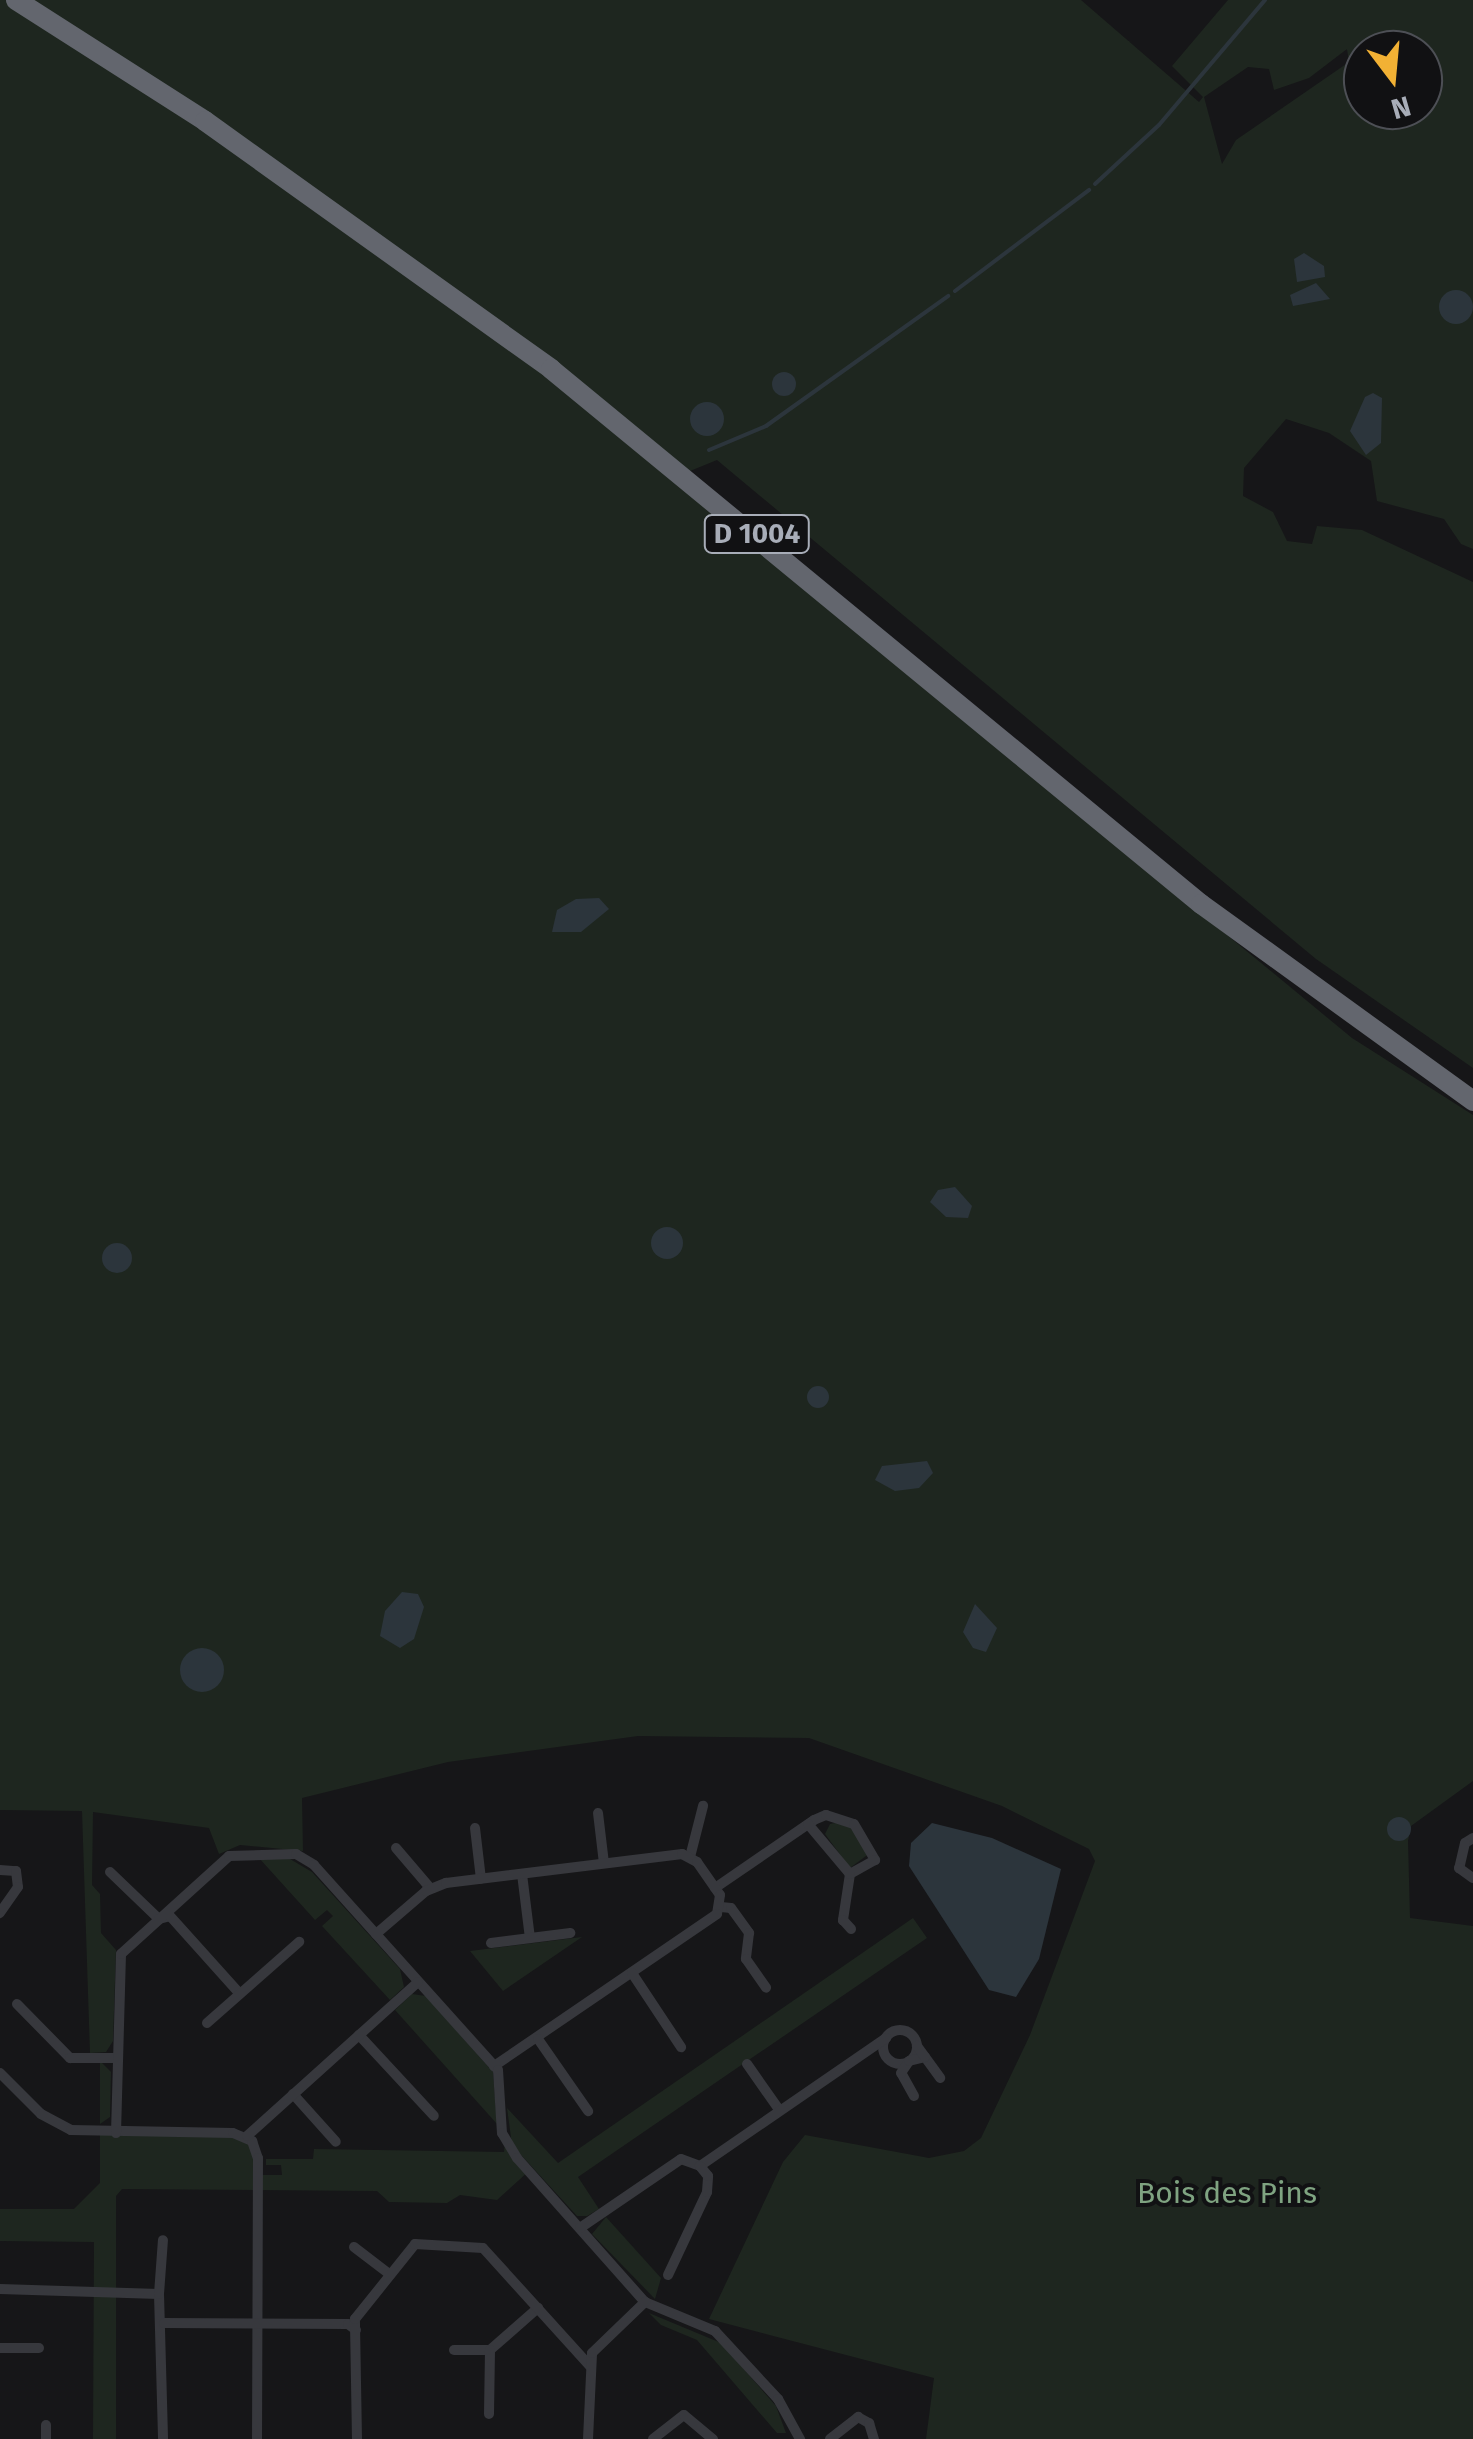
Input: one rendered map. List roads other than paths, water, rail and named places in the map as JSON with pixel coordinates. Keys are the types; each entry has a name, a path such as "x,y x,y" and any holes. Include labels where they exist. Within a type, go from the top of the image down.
{"highway":[{"name":"D 1004","path":"16,0 205,121 551,368 1202,904 1473,1101"},
{"name":"D 1004","path":"40,0 213,112 558,358 1210,894 1473,1086"}],"street":[{"path":"690,1856 703,1806"},
{"path":"598,1813 604,1863"},
{"path":"716,1888 808,1824 830,1815 854,1824 875,1860 850,1874"},
{"path":"808,1824 850,1874 843,1920 852,1930"},
{"path":"475,1828 481,1879"},
{"path":"1473,1838 1465,1843 1459,1868 1473,1878"},
{"path":"396,1848 430,1888"},
{"path":"116,2132 119,1959 229,1856 284,1852 314,1865 494,2066 505,2143 645,2302 715,2330 778,2399 800,2439"},
{"path":"376,1934 430,1888 604,1863 690,1856"},
{"path":"690,1856 716,1888 721,1907"},
{"path":"0,1870 16,1871 18,1887 0,1913"},
{"path":"110,1872 158,1919"},
{"path":"522,1874 530,1938"},
{"path":"494,2066 538,2039 721,1907 731,1908 749,1933 746,1958 766,1988"},
{"path":"158,1919 170,1916 239,1993"},
{"path":"491,1943 570,1933"},
{"path":"206,2022 298,1942"},
{"path":"632,1973 681,2046"},
{"path":"3,2081 59,2125 116,2132 247,2136 418,1982"},
{"path":"17,2004 70,2058 116,2058"},
{"path":"700,2166 886,2038 906,2032 940,2078"},
{"path":"360,2035 434,2116"},
{"path":"886,2038 888,2059 909,2061 925,2057"},
{"path":"538,2039 588,2111"},
{"path":"914,2096 902,2078 916,2046"},
{"path":"747,2064 780,2111"},
{"path":"293,2094 336,2142"},
{"path":"247,2136 258,2158 257,2439"},
{"path":"580,2228 681,2159 700,2166 708,2176 707,2192 668,2275"},
{"path":"163,2240 159,2294 164,2324 163,2439"},
{"path":"357,2439 357,2314 415,2244 474,2244 590,2366"},
{"path":"354,2246 388,2273"},
{"path":"0,2289 159,2294"},
{"path":"591,2438 592,2353 645,2302"},
{"path":"454,2350 490,2350 538,2308"},
{"path":"164,2324 356,2330"},
{"path":"0,2348 40,2348"},
{"path":"489,2414 490,2350"},
{"path":"652,2439 684,2415 713,2439"},
{"path":"830,2439 858,2417 869,2423 874,2439"},
{"path":"46,2425 46,2439"}],"waterway":[{"path":"1095,184 1159,125 1265,0"},
{"path":"955,291 1089,190"},
{"path":"709,450 766,426 948,296"}],"park label":[{"name":"Bois des Pins","path":"1227,2193"}]}
